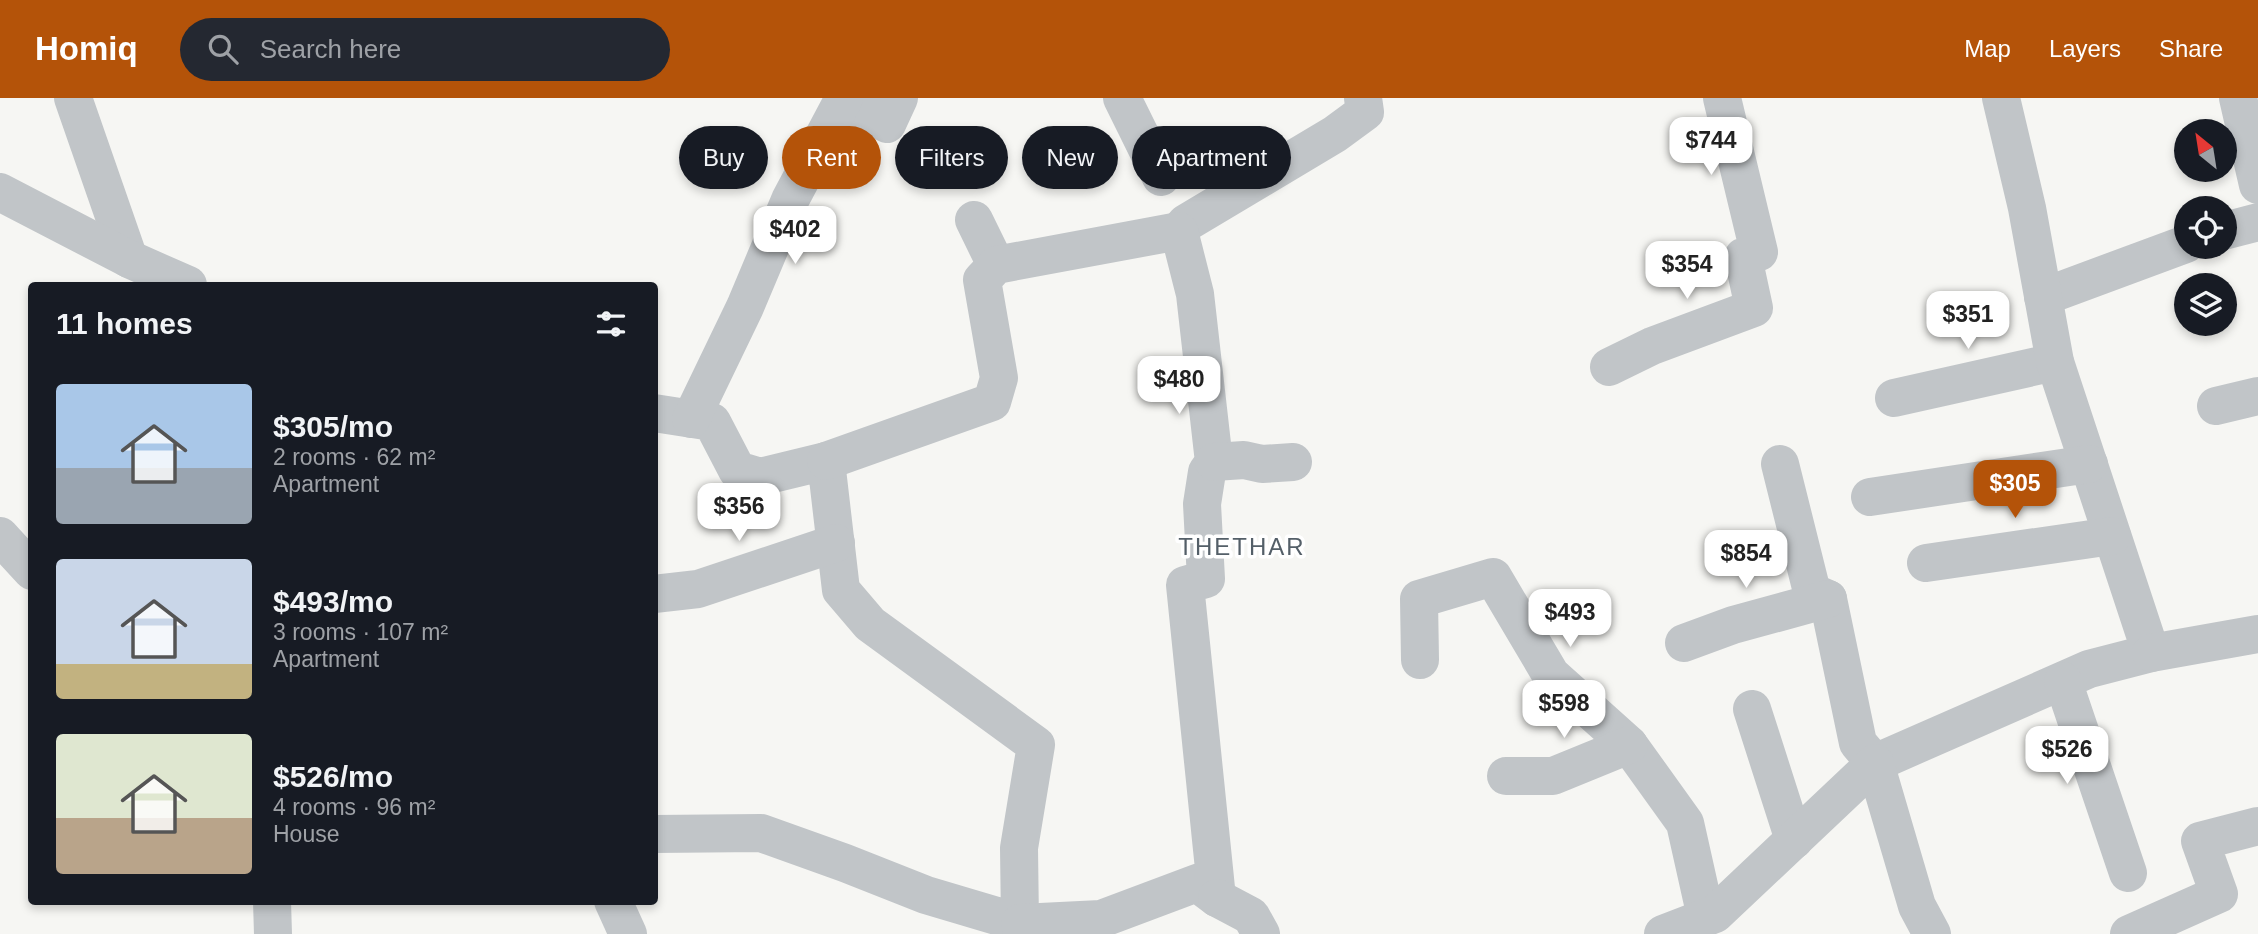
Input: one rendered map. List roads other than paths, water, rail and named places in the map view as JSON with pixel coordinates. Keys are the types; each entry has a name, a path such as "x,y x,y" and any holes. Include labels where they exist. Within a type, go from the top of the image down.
{"street":[{"path":"73,98 129,259"},
{"path":"899,98 887,124 843,100 790,200 745,307 673,416 712,422 737,470 760,477 826,461 992,402 999,378 982,280 996,265 1179,231 1186,223 1335,134 1365,112 1363,98"},
{"path":"1122,98 1136,126"},
{"path":"1609,367 1653,346 1754,307 1743,257 1759,252 1722,98"},
{"path":"2001,98 2027,208 2055,362 2151,653"},
{"path":"2238,98 2258,185"},
{"path":"0,192 129,259 181,282"},
{"path":"974,220 996,265"},
{"path":"2237,227 2258,222"},
{"path":"1179,231 1195,294 1214,462 1207,472 1202,504 1206,579 1185,585 1216,898"},
{"path":"2043,297 2174,248"},
{"path":"1894,398 2055,362"},
{"path":"2216,406 2258,396"},
{"path":"1214,462 1244,460 1262,464 1293,461"},
{"path":"826,461 841,590 870,624 1036,745 1019,848 1021,928"},
{"path":"1780,464 1812,592 1828,599"},
{"path":"1870,498 2089,464"},
{"path":"0,536 28,567"},
{"path":"1926,563 2112,536"},
{"path":"658,594 698,589 836,543"},
{"path":"1420,660 1419,599 1493,577 1551,675 1629,745 1685,823 1706,917"},
{"path":"1684,643 1733,625 1828,599"},
{"path":"1828,599 1858,743 1875,763 1917,906 1932,934"},
{"path":"1662,934 1715,914 1875,763 2089,669 2151,653 2258,634"},
{"path":"2063,681 2128,873"},
{"path":"1752,709 1794,840"},
{"path":"1506,776 1553,776 1629,745"},
{"path":"2129,934 2219,894 2200,841 2258,826"},
{"path":"658,834 761,833 1021,928 1101,919 1197,883 1216,898 1251,916 1261,934"},
{"path":"272,905 273,934"},
{"path":"615,905 628,934"}],"district":[{"name":"THETHAR","path":"1242,546"}]}
